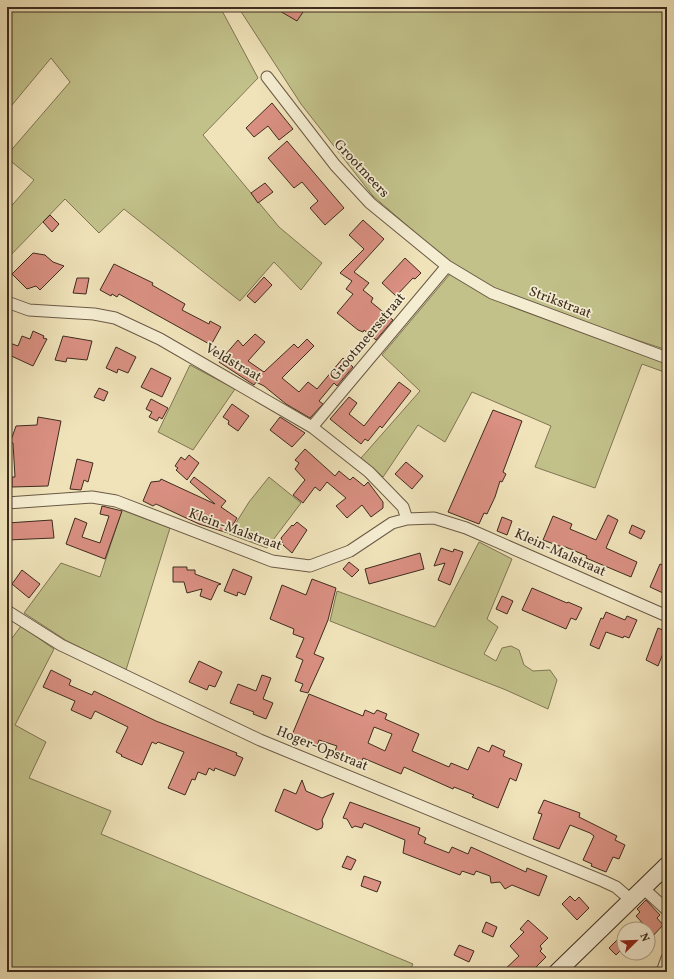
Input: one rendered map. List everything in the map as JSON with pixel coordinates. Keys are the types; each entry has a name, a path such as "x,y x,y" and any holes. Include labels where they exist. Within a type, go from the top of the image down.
{"main road":[{"path":"557,972 667,865"}],"street":[{"name":"Grootmeers","path":"267,77 335,165 370,203 448,266"},
{"name":"Strikstraat","path":"448,266 492,293 667,358"},
{"name":"Grootmeersstraat","path":"312,427 448,266"},
{"name":"Veldstraat","path":"7,302 29,310 94,314 115,318 160,339 312,427 374,476 403,506 407,519"},
{"name":"Klein-Malstraat","path":"7,502 92,497 116,501 272,561 310,566 350,551 392,523 407,519 434,518 461,526 667,616"},
{"name":"Hoger-Opstraat","path":"7,611 61,645 246,733 603,881 616,887 631,900"},
{"path":"643,888 667,910"},
{"path":"662,972 667,958"}],"shaded area":[{"path":"7,7 220,7 258,78 203,135 279,227 322,263 301,290 274,262 240,301 124,209 99,233 65,199 7,259 7,211 34,180 7,158 7,155 70,82 51,58 7,111"},
{"path":"238,7 667,7 667,350 579,321 538,304 491,288 447,260 373,196 301,104"},
{"path":"450,274 667,362 667,373 642,364 595,488 535,467 551,426 472,392 445,442 418,425 383,477 361,458 420,391 382,355"},
{"path":"190,365 235,389 193,450 158,432"},
{"path":"269,477 301,503 267,548 229,534 249,502"},
{"path":"122,510 170,528 126,670 67,641 24,613 61,563 100,577"},
{"path":"479,542 512,559 487,619 498,627 484,654 496,661 502,648 511,646 519,650 524,665 533,671 550,670 557,680 548,709 506,690 330,621 337,591 435,627"},
{"path":"21,626 54,649 15,725 46,742 29,778 111,811 101,834 413,964 409,972 7,972 7,645"}],"building":[{"path":"273,7 294,7 303,12 297,21"},
{"path":"272,103 293,129 279,140 268,126 254,137 246,128"},
{"path":"287,141 344,208 325,225 310,208 318,201 302,182 294,188 268,158"},
{"path":"265,183 273,192 258,203 251,193"},
{"path":"50,215 59,224 52,232 43,222"},
{"path":"363,220 384,239 354,272 369,283 363,290 373,298 371,302 393,320 376,340 364,330 363,332 358,330 337,313 353,294 346,289 352,281 340,273 364,249 349,235"},
{"path":"33,253 45,255 53,262 64,266 40,290 36,286 27,289 12,274"},
{"path":"405,258 421,273 415,279 413,278 396,296 382,283"},
{"path":"114,264 153,283 152,285 185,304 182,310 209,324 210,321 221,327 211,345 119,294 117,297 112,294 111,296 100,290"},
{"path":"264,277 272,285 255,303 247,296"},
{"path":"77,278 89,278 86,294 73,293"},
{"path":"33,331 47,339 33,366 7,354 7,342 18,346 22,336 30,339"},
{"path":"255,334 265,342 248,361 264,372 294,344 298,348 307,339 314,346 282,378 299,392 308,382 317,389 343,358 353,367 337,386 334,383 319,401 323,404 310,418 286,404 264,386 256,382 254,385 219,362 238,340 243,346"},
{"path":"63,336 92,341 87,360 67,358 66,362 55,360"},
{"path":"116,347 136,357 128,373 118,369 117,373 106,368"},
{"path":"151,368 171,378 162,397 141,387"},
{"path":"399,382 411,391 382,428 380,426 368,441 365,439 361,444 330,419 349,397 357,403 349,414 364,426"},
{"path":"99,388 108,392 104,401 94,397"},
{"path":"151,399 168,408 162,419 159,417 157,421 149,417 152,412 146,409"},
{"path":"232,404 249,416 238,431 228,424 229,421 223,417"},
{"path":"493,410 522,421 503,472 506,474 502,482 500,481 495,497 487,514 484,513 479,524 448,512"},
{"path":"38,417 61,421 48,486 12,487 12,477 15,477 13,443 10,443 16,426 37,425"},
{"path":"280,417 305,433 292,447 270,430"},
{"path":"305,449 335,476 339,471 350,480 353,477 364,486 368,482 383,502 383,508 371,517 362,505 347,518 336,506 346,498 327,482 320,491 315,487 303,503 293,495 305,480 295,469 299,463 295,460"},
{"path":"189,455 199,463 187,480 176,470 178,468 175,466 181,457 185,460"},
{"path":"77,459 93,463 88,482 84,480 81,490 70,489"},
{"path":"406,462 423,476 412,489 395,474"},
{"path":"194,477 226,501 221,507 237,518 228,533 199,524 156,504 153,506 143,501 151,482 160,481 161,479 215,504 190,482"},
{"path":"102,506 122,511 105,559 66,544 75,518 87,523 82,537 100,543 109,516 100,514"},
{"path":"608,515 618,520 606,548 637,562 631,577 586,558 587,556 543,540 553,516 572,524 570,529 596,540"},
{"path":"502,517 512,521 507,535 497,531"},
{"path":"52,520 54,538 7,540 7,523"},
{"path":"297,522 307,530 292,553 283,545 281,538 292,525 293,526"},
{"path":"632,525 645,531 641,539 629,533"},
{"path":"441,548 453,552 454,549 463,552 450,585 438,580 445,563 434,566"},
{"path":"420,553 424,569 369,584 365,569"},
{"path":"349,562 359,570 352,577 343,569"},
{"path":"660,564 667,567 667,585 663,593 650,587"},
{"path":"173,567 187,567 187,570 195,570 195,574 221,584 218,585 211,600 200,596 202,589 187,593 184,582 173,582"},
{"path":"233,569 252,577 245,595 238,592 237,596 224,591"},
{"path":"22,570 40,584 29,598 12,584"},
{"path":"312,579 336,588 328,620 314,654 324,658 308,693 300,691 303,684 295,681 303,660 296,657 304,638 293,634 294,629 270,619 282,585 306,595"},
{"path":"532,588 582,608 576,620 571,618 566,629 522,610"},
{"path":"502,596 513,601 507,614 496,609"},
{"path":"606,612 625,620 627,616 637,620 629,638 624,636 623,638 606,632 599,649 590,645 601,618 603,619"},
{"path":"658,628 667,632 667,652 664,651 658,666 646,660"},
{"path":"199,661 222,672 215,687 209,685 207,690 189,682"},
{"path":"51,670 71,680 69,685 92,695 94,691 156,721 237,753 236,755 243,758 235,776 215,768 214,771 209,768 206,775 198,772 195,780 192,779 185,795 168,788 184,752 158,742 156,744 152,742 142,765 121,756 122,755 116,752 128,727 95,711 91,719 71,710 75,701 43,687"},
{"path":"262,675 271,678 263,699 273,703 266,719 253,714 254,712 230,703 238,684 256,691"},
{"path":"309,694 363,716 365,710 374,714 377,710 387,714 385,719 419,734 412,751 449,767 451,763 468,770 478,747 489,752 492,745 505,751 503,756 522,764 516,781 510,778 498,808 472,797 474,795 454,787 453,789 404,767 401,774 363,758 361,763 334,753 337,746 319,740 317,746 292,735","holes":["374,727 392,734 385,751 368,743"]},
{"path":"302,780 306,791 322,798 334,793 322,820 322,828 317,830 275,811 284,789 296,794"},
{"path":"544,800 580,813 579,817 617,836 615,840 625,845 619,859 613,857 606,872 591,866 592,864 583,860 594,836 570,825 559,849 533,839 542,814 538,813"},
{"path":"350,802 420,828 418,834 426,838 424,843 449,853 452,847 468,854 471,847 526,872 527,868 547,876 539,896 512,885 505,889 500,882 491,883 490,876 476,871 474,875 462,871 460,875 403,853 405,840 364,823 362,828 355,826 352,828 347,819 343,818"},
{"path":"347,856 356,860 351,870 342,867"},
{"path":"364,876 381,882 377,892 361,886"},
{"path":"570,896 575,901 579,897 589,908 577,920 562,904"},
{"path":"646,900 660,915 657,918 663,925 656,933 656,921 641,921 636,916 640,912 637,909"},
{"path":"528,920 548,938 540,946 542,949 540,951 546,957 531,972 502,972 519,956 510,946 524,932 520,929"},
{"path":"486,922 497,927 493,937 482,932"},
{"path":"616,941 616,955 609,948"},
{"path":"459,945 474,951 469,962 454,955"}]}
